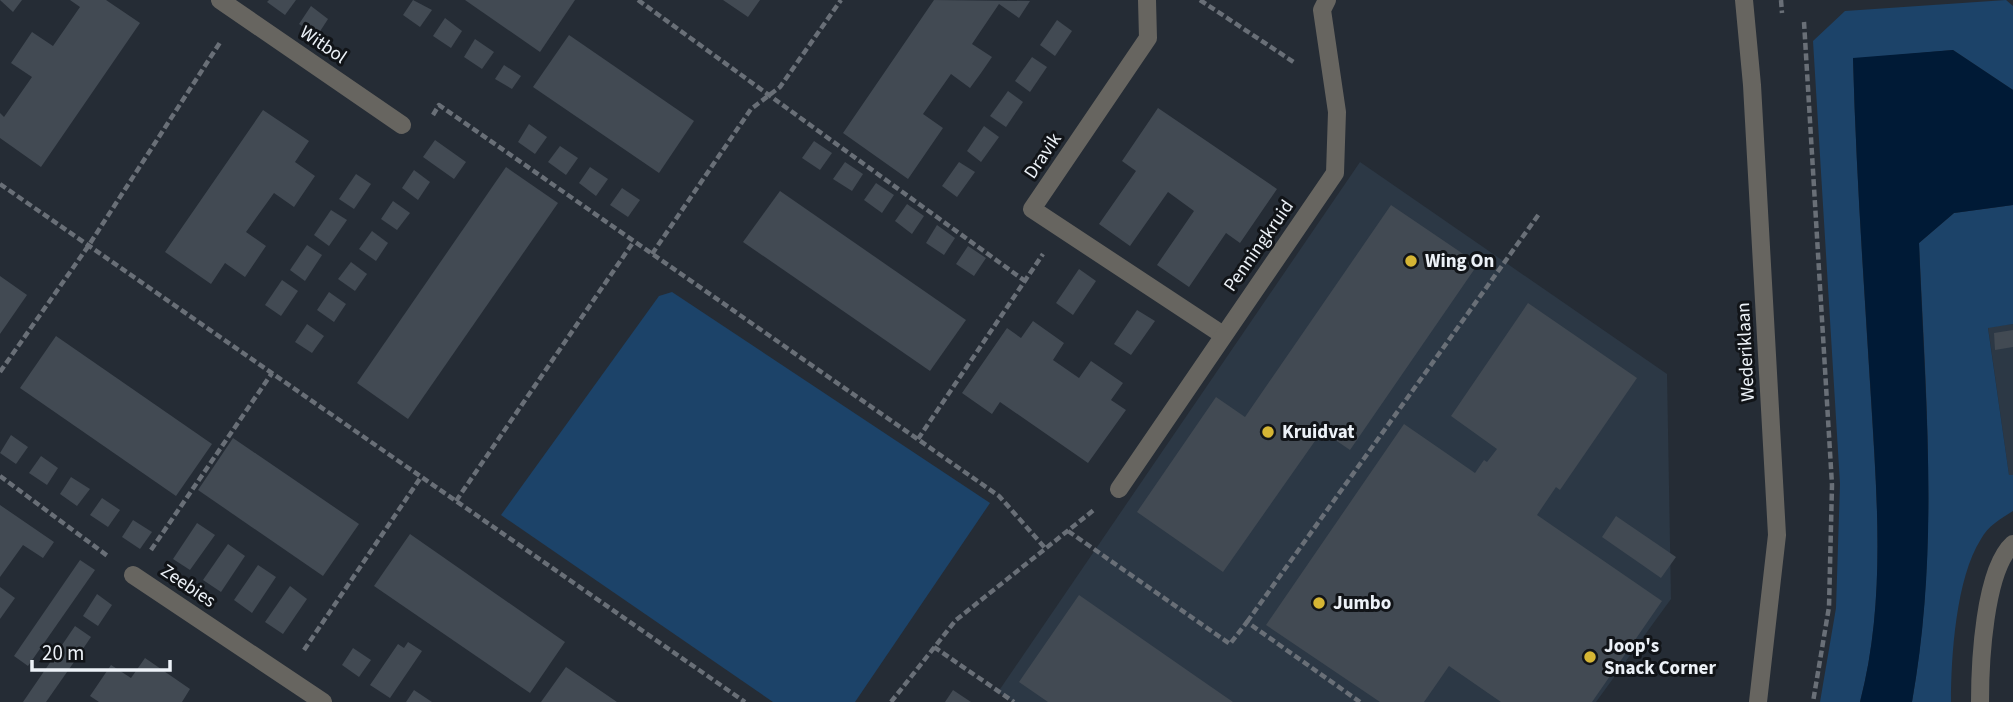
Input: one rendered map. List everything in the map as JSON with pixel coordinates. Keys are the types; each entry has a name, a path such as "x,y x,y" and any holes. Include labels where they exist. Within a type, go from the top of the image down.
{"street":[{"name":"Witbol","path":"220,0 402,125"},
{"name":"Dravik","path":"1147,0 1148,38 1032,209 1223,335"},
{"name":"Penningkruid","path":"1118,489 1335,173 1337,113 1322,10 1327,0"},
{"name":"Wederiklaan","path":"1744,0 1753,99 1777,535 1758,702"},
{"path":"1980,702 1987,615 1998,566 2013,544"},
{"name":"Zeebies","path":"134,575 323,702"}],"path":[{"path":"638,0 1025,281"},
{"path":"652,254 751,109 780,87 841,0"},
{"path":"1200,0 1302,67 1331,67"},
{"path":"0,372 89,245 239,13"},
{"path":"1804,22 1832,498 1829,607 1813,702"},
{"path":"402,125 419,136 439,105 999,496 1046,549"},
{"path":"0,184 745,702"},
{"path":"891,702 956,620 1068,531 1230,644 1539,214"},
{"path":"919,439 1061,228"},
{"path":"456,501 634,241"},
{"path":"0,476 134,575 272,373"},
{"path":"285,677 421,477"},
{"path":"1247,622 1360,702"},
{"path":"934,646 1014,702"}],"shaded area":[{"path":"2006,0 2013,6 2013,90 1953,50 1853,59 1878,551 1874,627 1860,702 1820,702 1836,608 1840,484 1813,41 1845,11"},
{"path":"1953,50 2013,90 2013,205 1954,213 1919,243 1928,473 1926,586 1921,644 1912,702 1860,702 1874,626 1878,550 1853,58"},
{"path":"1360,162 1667,374 1671,599 1596,702 1013,702 998,692"},
{"path":"2013,205 2013,324 1988,328 2009,475 2013,475 2013,511 1984,534 1966,574 1954,640 1951,702 1912,702 1920,644 1928,530 1927,416 1919,243 1954,213"},
{"path":"672,292 990,503 855,702 773,702 501,515 659,296"},
{"path":"2013,324 2013,475 2009,475 1988,327"}],"building":[{"path":"0,0 22,0 13,12"},
{"path":"70,0 106,0 140,23 41,167 0,138 0,113 4,117 32,77 11,63 32,32 53,46 80,7"},
{"path":"296,0 285,15 267,2"},
{"path":"413,0 432,10 420,27 403,15"},
{"path":"465,0 575,0 540,52"},
{"path":"723,0 760,0 748,17"},
{"path":"934,0 1030,1 1019,18 999,4 972,44 992,57 981,73 970,88 951,74 923,114 943,128 908,179 843,133"},
{"path":"311,6 328,19 317,36 299,24"},
{"path":"445,18 462,31 451,48 433,36"},
{"path":"1057,20 1072,31 1055,56 1040,45"},
{"path":"569,35 694,121 659,173 533,87"},
{"path":"475,39 494,52 482,69 464,57"},
{"path":"1032,57 1047,67 1030,92 1015,81"},
{"path":"504,65 521,76 512,89 495,79"},
{"path":"1008,91 1023,102 1006,127 990,116"},
{"path":"1158,108 1277,189 1240,243 1226,233 1189,287 1157,265 1194,211 1168,192 1130,246 1099,224 1136,171 1122,161"},
{"path":"263,110 309,141 295,162 315,176 294,207 274,193 246,232 266,246 245,277 225,263 211,284 165,252"},
{"path":"529,124 547,137 535,154 518,142"},
{"path":"984,126 999,137 981,162 967,151"},
{"path":"435,140 466,162 454,179 423,157"},
{"path":"814,141 832,153 820,170 802,158"},
{"path":"560,146 578,158 566,175 548,162"},
{"path":"845,162 863,174 852,191 833,179"},
{"path":"959,162 975,172 957,197 942,186"},
{"path":"506,167 558,203 408,419 357,383"},
{"path":"590,167 608,179 596,196 579,183"},
{"path":"414,170 430,182 418,200 402,188"},
{"path":"356,174 371,184 354,209 339,199"},
{"path":"876,183 894,195 882,213 864,200"},
{"path":"622,188 640,200 628,217 610,205"},
{"path":"780,191 966,320 930,371 743,242"},
{"path":"393,201 410,213 397,230 381,219"},
{"path":"907,204 924,216 912,234 895,221"},
{"path":"1391,205 1478,264 1350,450 1322,431 1223,572 1137,512 1216,397 1245,417"},
{"path":"331,210 347,220 329,246 314,235"},
{"path":"937,225 955,238 944,255 926,243"},
{"path":"372,231 388,243 376,261 359,249"},
{"path":"307,245 322,255 305,281 290,270"},
{"path":"968,246 986,258 974,276 956,264"},
{"path":"351,262 367,274 355,291 338,279"},
{"path":"1079,269 1096,281 1073,315 1056,303"},
{"path":"0,276 27,295 0,334"},
{"path":"282,280 298,291 281,316 265,305"},
{"path":"329,292 346,304 334,322 317,310"},
{"path":"1528,303 1637,378 1560,490 1556,487 1537,515 1662,601 1592,702 1501,702 1449,666 1424,702 1380,702 1266,625 1404,424 1475,473 1484,460 1487,462 1497,449 1451,416"},
{"path":"1137,310 1155,321 1131,355 1114,344"},
{"path":"1033,321 1064,343 1053,360 1079,378 1091,361 1123,383 1111,400 1126,410 1088,463 1000,402 992,414 962,393 1007,328 1021,338"},
{"path":"307,324 324,336 312,353 295,342"},
{"path":"2013,330 2013,347 1995,350 1994,333"},
{"path":"56,336 212,444 176,496 20,388"},
{"path":"11,435 28,447 16,464 0,453"},
{"path":"233,438 359,524 323,576 198,490"},
{"path":"41,456 58,468 47,485 29,473"},
{"path":"71,477 90,489 77,506 60,494"},
{"path":"102,498 120,510 108,527 90,515"},
{"path":"0,505 54,542 43,558 23,545 0,577"},
{"path":"1616,516 1676,557 1661,578 1602,537"},
{"path":"133,520 152,532 140,549 122,537"},
{"path":"197,523 215,535 190,570 173,559"},
{"path":"410,534 565,642 530,693 374,586"},
{"path":"228,544 245,556 221,592 203,580"},
{"path":"80,560 95,570 28,666 14,656"},
{"path":"258,565 276,577 252,613 234,600"},
{"path":"290,586 307,599 283,634 265,622"},
{"path":"0,587 15,598 0,619"},
{"path":"97,594 112,605 98,626 83,616"},
{"path":"1079,595 1233,702 1048,702 1019,682"},
{"path":"75,626 91,637 74,662 46,702 23,702"},
{"path":"408,642 422,651 390,698 370,685 398,644 404,648"},
{"path":"353,648 371,660 359,677 342,665"},
{"path":"145,658 190,689 182,702 99,702 90,696 111,665 131,678"},
{"path":"566,667 598,689 617,702 541,702"},
{"path":"414,690 432,702 406,702"},
{"path":"953,690 971,702 945,702"}],"place":[{"name":"Wing On","path":"1411,261"},
{"name":"Kruidvat","path":"1268,432"},
{"name":"Jumbo","path":"1319,603"},
{"name":"Joop's Snack Corner","path":"1590,657"}]}
